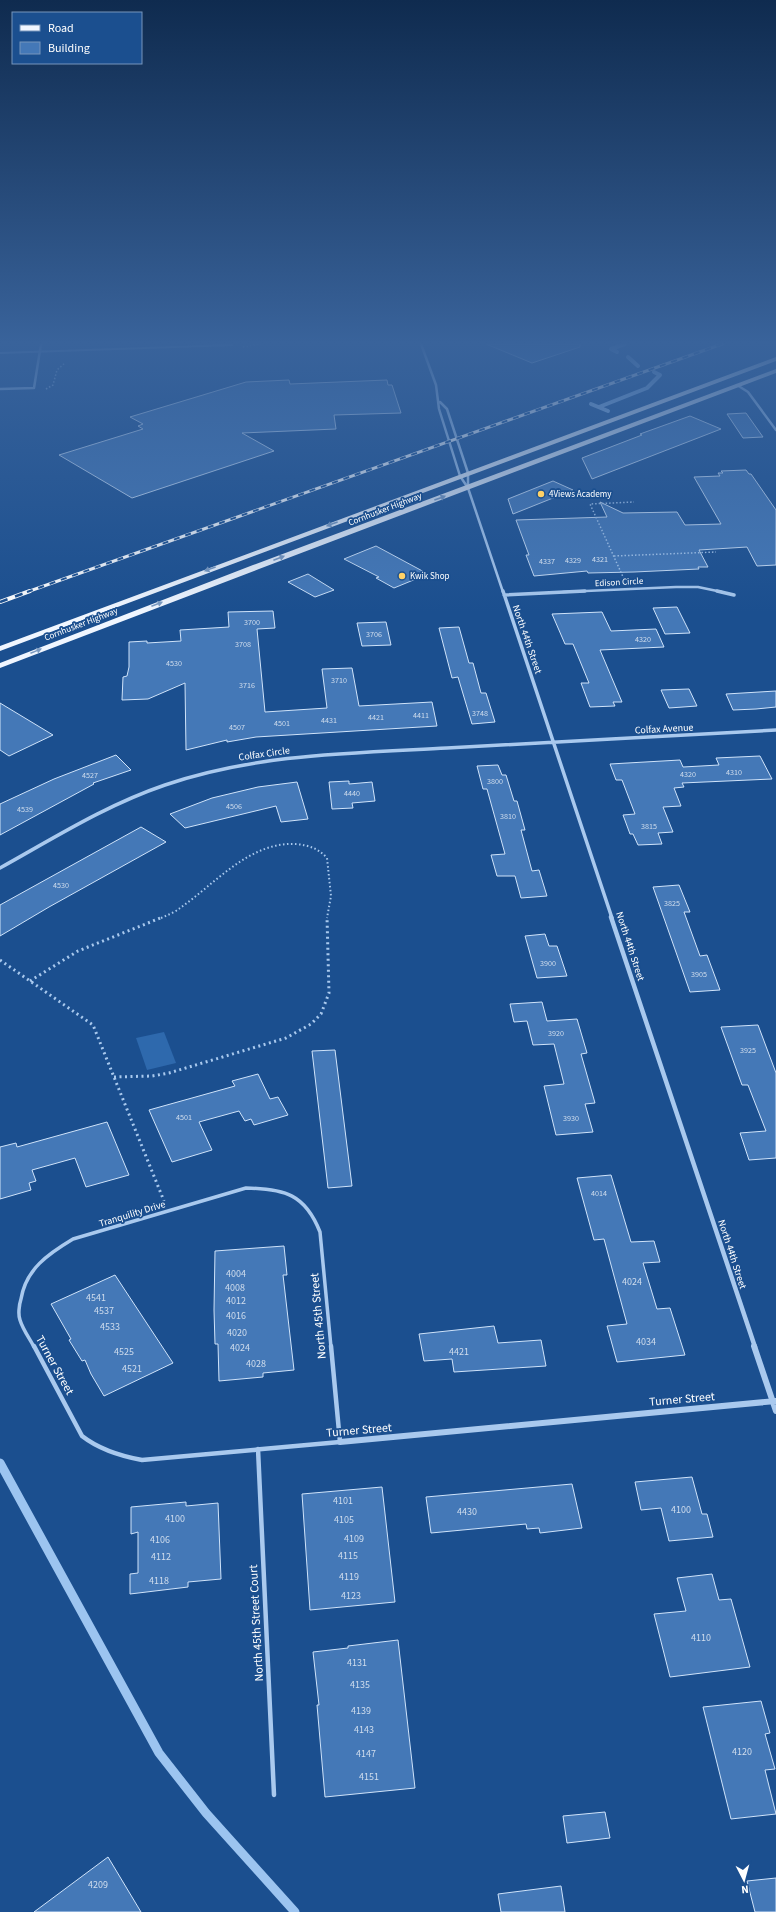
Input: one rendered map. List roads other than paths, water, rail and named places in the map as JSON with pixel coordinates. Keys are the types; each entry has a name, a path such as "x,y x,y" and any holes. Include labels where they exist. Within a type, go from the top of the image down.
{"main road":[{"name":"Cornhusker Highway","path":"0,649 576,433"},
{"name":"Cornhusker Highway","path":"0,666 83,633 611,433"}],"street":[{"name":"North 44th Street","path":"447,433 460,476 468,488 774,1401 776,1411"},
{"name":"North 44th Street","path":"455,433 468,473 468,488"},
{"name":"Edison Circle","path":"504,595 676,586 698,587 734,595"},
{"name":"Colfax Avenue","path":"553,742 776,730"},
{"name":"Colfax Circle","path":"0,868 116,804 163,785 218,769 256,762 311,755 553,742"},
{"name":"Turner Street","path":"340,1442 774,1401"}],"lane":[{"name":"Tranquility Drive","path":"19,1319 20,1297 27,1278 41,1261 52,1251 73,1239 246,1188 268,1188 295,1197"},
{"name":"North 45th Street","path":"295,1197 304,1203 314,1216 320,1232 340,1442"},
{"name":"Turner Street","path":"19,1319 82,1436 93,1446 117,1456 142,1460 340,1442"},
{"name":"North 45th Street Court","path":"258,1449 274,1795"}],"waterway":[{"path":"0,1463 159,1753 206,1813 295,1912"}],"railway":[{"path":"27,592 472,433"},
{"path":"0,602 30,591"}],"place":[{"name":"4Views Academy","path":"541,494"},
{"name":"Kwik Shop","path":"402,576"}]}
